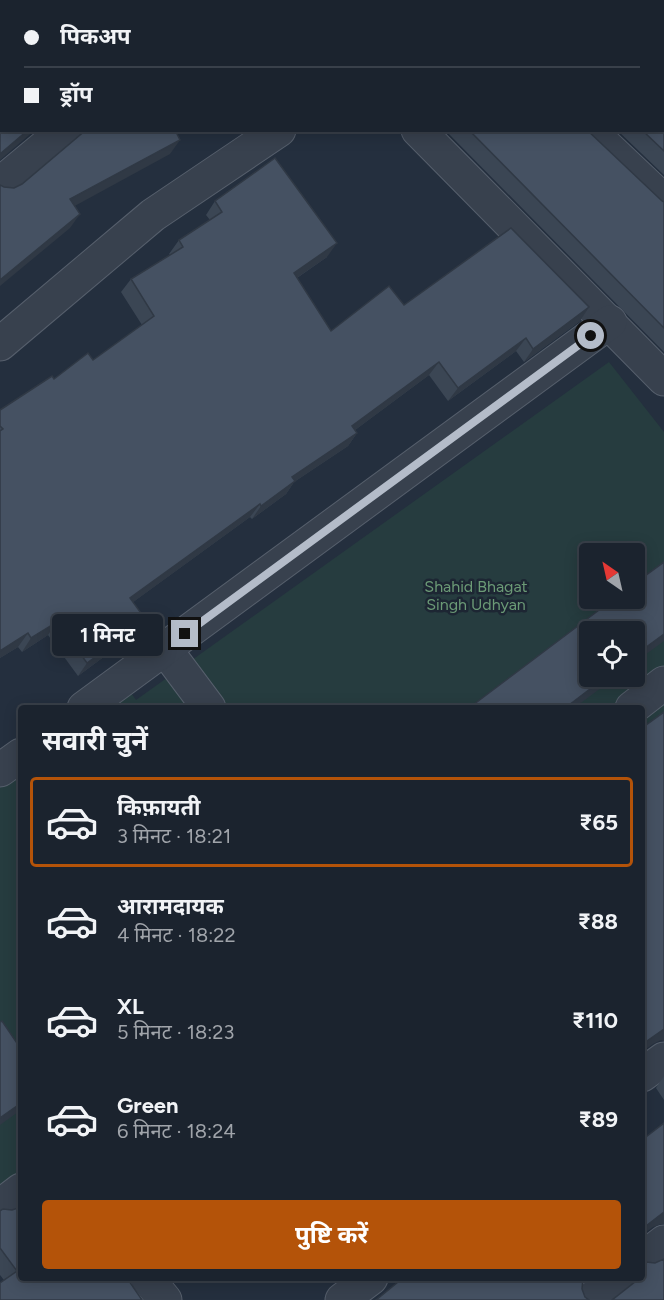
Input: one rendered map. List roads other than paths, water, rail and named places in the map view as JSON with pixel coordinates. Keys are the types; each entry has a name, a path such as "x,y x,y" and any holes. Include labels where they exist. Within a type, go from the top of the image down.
{"street":[{"path":"0,184 63,132"},
{"path":"0,344 153,216 276,132"},
{"path":"420,132 664,379"},
{"path":"591,132 664,201"},
{"path":"88,705 610,322"},
{"path":"165,649 207,705"},
{"path":"636,705 664,683"},
{"path":"0,770 18,757"},
{"path":"645,1073 664,1059"},
{"path":"0,1206 18,1192"},
{"path":"645,1257 664,1242"},
{"path":"149,1281 165,1300"},
{"path":"342,1300 367,1281"},
{"path":"590,1300 614,1281"}],"park label":[{"name":"Shahid Bhagat Singh Udhyan","path":"476,595"}]}
